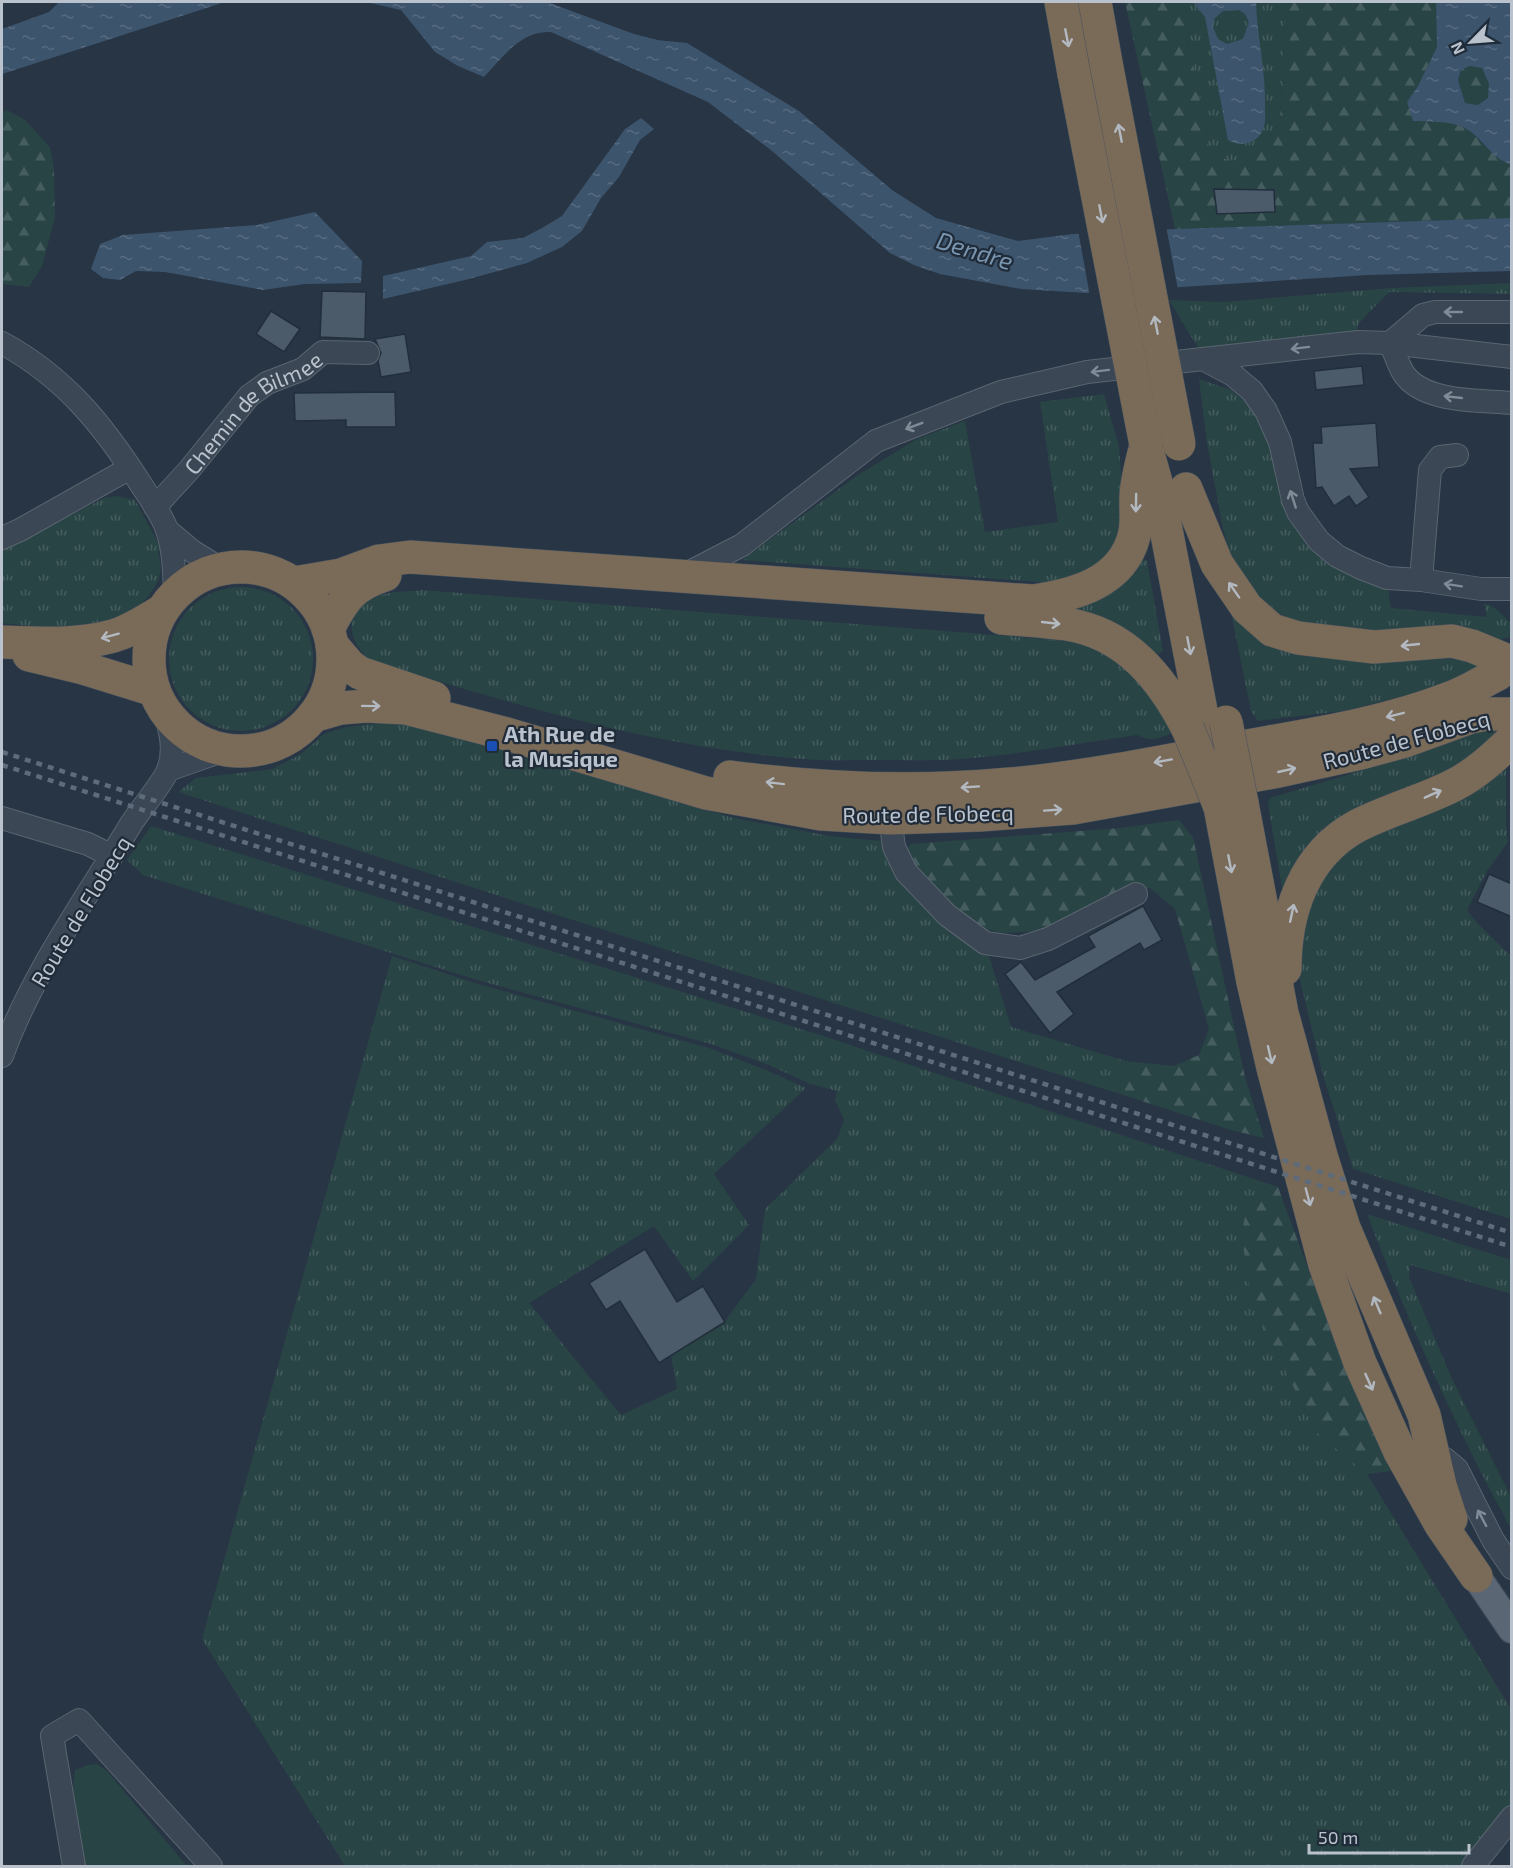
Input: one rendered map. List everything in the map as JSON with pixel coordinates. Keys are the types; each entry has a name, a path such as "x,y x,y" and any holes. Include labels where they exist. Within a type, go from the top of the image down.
{"highway":[{"path":"1061,2 1146,445 1160,492 1206,726 1231,805 1282,1013 1316,1138 1344,1228 1424,1415 1450,1517 1476,1576"},
{"path":"1095,2 1186,489 1206,726"},
{"path":"294,583 341,575 379,561 410,557 1033,601 1065,596 1088,589 1105,578 1128,552 1134,536 1136,492 1146,445"},
{"path":"1186,489 1217,564 1247,608 1272,630 1298,638 1374,647 1452,641 1472,646 1506,663 1497,685 1498,696 1503,706 1511,714"},
{"path":"2,645 60,643 113,636 134,627 168,602 188,583 204,574 220,569 256,568 274,573 294,583 306,594 319,610 330,637 333,664 330,682 313,716 283,741 264,748 245,751 225,750 201,742 179,728 158,699 149,670 149,649 153,629 168,602"},
{"path":"330,637 340,607 352,591 371,579 416,571 1068,624 1112,639 1133,653 1163,686 1206,726"},
{"name":"Route de Flobecq","path":"330,637 350,666 374,678 639,759 717,775 782,784 857,789 947,789 1093,774 1319,733 1413,711 1451,698 1506,663"},
{"path":"2,645 52,662 82,668 158,699"},
{"name":"Route de Flobecq","path":"313,716 341,708 366,706 406,708 507,734 706,793 821,814 890,818 980,816 1073,808 1279,771 1405,741 1471,717 1511,714"},
{"path":"1282,1013 1285,947 1292,907 1302,882 1315,862 1334,842 1357,827 1456,784 1476,772 1512,740"},
{"path":"1231,805 1253,982 1270,1057 1325,1265 1360,1363 1400,1452 1441,1525 1476,1576"}],"main road":[{"path":"1476,1576 1512,1629"}],"street":[{"path":"1390,343 1423,315 1436,312 1512,312"},
{"path":"683,575 742,545 876,441 1001,392 1087,372 1358,342 1390,343 1512,357"},
{"path":"2,343 26,356 79,400 130,468 155,507 167,530 173,562 168,602"},
{"path":"1390,343 1404,374 1420,389 1443,396 1512,403"},
{"name":"Chemin de Bilmee","path":"155,507 189,470 249,396 267,383 303,369 323,352 368,353"},
{"path":"1203,359 1233,375 1252,392 1266,411 1280,442 1293,500 1298,512 1319,541 1337,556 1386,578 1421,580 1481,589 1503,589 1512,608"},
{"path":"1421,580 1430,470 1440,457 1457,455"},
{"path":"2,538 130,468"},
{"path":"167,530 192,551 220,569"},
{"name":"Route de Flobecq","path":"2,1056 44,968 77,909 168,770 172,732 158,699"},
{"path":"168,770 225,750"},
{"path":"2,818 88,844 112,856"},
{"path":"890,818 894,847 906,872 946,915 985,943 1020,948 1048,939 1136,894"},
{"path":"1434,1453 1445,1458 1457,1469 1494,1540 1512,1568"},
{"path":"74,1866 52,1736 79,1720 211,1866"},
{"path":"1473,1866 1512,1817"}],"green space":[{"path":"1125,2 1181,2 1210,152 1232,162 1258,153 1280,123 1286,2 1436,2 1437,47 1418,86 1407,102 1469,130 1503,162 1511,164 1511,218 1175,229"},
{"path":"1181,2 1286,2 1280,123 1258,153 1232,162 1210,152"},
{"path":"1470,66 1482,68 1489,84 1489,98 1478,105 1465,103 1458,80 1461,70"},
{"path":"7,110 25,120 50,147 54,169 55,217 42,266 29,287 2,284 2,112"},
{"path":"1511,283 1511,294 1389,292 1358,324 1358,342 1203,356 1169,300 1223,302 1392,288"},
{"path":"1199,379 1231,390 1253,408 1270,429 1292,518 1388,589 1391,608 1487,617 1484,603 1495,608 1510,622 1511,637 1501,639 1479,636 1383,636 1278,619 1261,604 1232,558 1223,529 1207,443"},
{"path":"1104,394 1119,447 1125,525 1111,556 1067,584 742,560 858,475 917,439 965,421 985,532 1058,522 1040,402"},
{"path":"116,496 135,500 161,548 158,552 161,568 159,577 152,591 141,604 113,620 80,627 30,632 29,626 2,623 2,551 104,498"},
{"path":"1141,558 1147,561 1163,651 1159,654 1073,613 1075,606"},
{"path":"241,587 269,592 292,608 308,631 313,659 308,687 292,710 269,726 241,731 213,726 190,710 174,687 169,659 174,631 190,608 213,592"},
{"path":"422,590 1071,641 1108,649 1130,664 1175,731 1156,739 1137,735 1016,753 943,760 816,760 703,747 537,709 373,662 360,650 353,634 351,626 356,610 376,596"},
{"path":"1228,598 1251,623 1490,661 1475,676 1408,695 1343,711 1258,721 1251,711"},
{"path":"382,723 418,726 734,818 830,836 881,841 901,874 989,956 1011,1027 1126,1061 1117,1093 178,792 196,778 272,769 301,754 324,734 346,727"},
{"path":"1511,726 1490,752 1352,818 1285,906 1268,804 1270,798 1380,765 1470,732"},
{"path":"1506,765 1508,842 1487,871 1467,910 1511,956 1511,1219 1353,1169 1322,1072 1299,976 1301,918 1314,885 1351,845"},
{"path":"1179,820 1193,837 1245,1077 1264,1138 1231,1130 1117,1093 1126,1061 1174,1066 1199,1055 1209,1029 1175,909 1150,888 1128,890 1041,931 1001,933 980,928 947,908 906,854 910,844 1120,828"},
{"path":"151,826 826,1037 1278,1187 1246,1212 1241,1235 1253,1304 1315,1431 1367,1474 1511,1709 1511,1804 1483,1856 1473,1866 345,1866 202,1639 392,956 475,983 709,1048 806,1088 714,1174 749,1225 693,1281 654,1226 529,1303 621,1415 677,1389 671,1355 725,1321 756,1279 765,1209 837,1139 844,1120 835,1100 837,1091 810,1084 769,1065 711,1044 477,980 143,875 127,860"},
{"path":"1278,1187 1311,1277 1392,1471 1367,1474 1315,1431 1253,1304 1241,1235 1246,1212"},
{"path":"1367,1214 1511,1260 1511,1294 1410,1265 1409,1277 1452,1379 1511,1497 1511,1529 1434,1374"},
{"path":"97,1764 107,1771 187,1866 85,1866 73,1790 75,1770"}],"water":[{"path":"59,2 225,2 2,74 2,29 49,12"},
{"name":"Dendre","path":"366,2 547,2 634,34 657,40 687,43 799,111 892,190 936,218 1018,241 1073,234 1175,229 1511,218 1511,271 1368,275 1086,293 1021,289 940,274 890,253 772,151 708,102 551,32 531,35 513,46 484,77 458,66 435,52 401,10"},
{"path":"1193,2 1256,2 1264,80 1265,124 1255,140 1244,144 1228,140 1205,17","holes":["1239,10 1245,14 1249,22 1243,39 1227,44 1218,39 1213,27 1214,19 1223,11"]},
{"path":"1436,2 1511,2 1511,164 1499,159 1473,134 1462,127 1441,122 1413,121 1407,102 1418,86 1437,47","holes":["1470,66 1482,68 1489,84 1488,98 1478,105 1465,103 1458,80 1461,70"]},
{"path":"641,118 654,129 640,140 619,177 601,198 582,231 562,247 527,263 383,299 383,276 471,256 487,242 523,238 562,216 625,129"},
{"path":"315,212 362,261 361,283 305,284 263,290 165,272 136,271 120,280 103,278 91,269 100,244 123,235 257,225"}],"pier":[{"path":"1166,226 1178,290 1090,296 1078,230"}],"building":[{"path":"1214,189 1274,190 1275,212 1217,214"},
{"path":"322,291 366,292 365,339 320,337"},
{"path":"271,311 300,329 284,352 256,334"},
{"path":"405,334 411,372 381,377 378,361 381,353 375,339"},
{"path":"1362,366 1364,385 1316,390 1314,371"},
{"path":"395,392 396,427 346,427 346,420 295,421 294,393"},
{"path":"1376,423 1379,467 1350,469 1369,497 1356,506 1349,496 1334,506 1322,487 1316,488 1313,443 1322,443 1321,427"},
{"path":"1489,874 1512,884 1512,917 1477,902"},
{"path":"1143,906 1162,940 1144,950 1140,943 1057,992 1074,1014 1050,1033 1005,974 1021,962 1035,980 1095,947 1088,936"},
{"path":"645,1249 677,1302 703,1286 725,1322 659,1363 620,1301 606,1310 589,1283"}],"railway":[{"path":"2,752 1512,1233"},
{"path":"2,765 1512,1247"}],"place":[{"name":"Ath Rue de la Musique","path":"492,746"}]}
